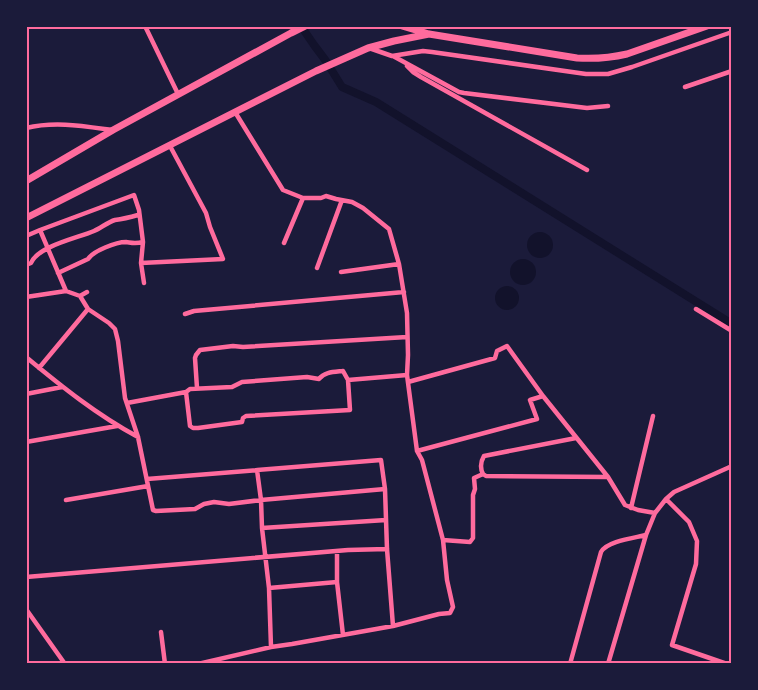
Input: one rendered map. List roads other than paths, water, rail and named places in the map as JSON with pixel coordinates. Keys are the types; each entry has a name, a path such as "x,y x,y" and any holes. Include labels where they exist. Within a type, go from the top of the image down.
{"main road":[{"path":"26,181 113,130 305,26"},
{"path":"402,26 429,34 577,58 614,57 627,54 707,26"},
{"path":"26,218 355,53 394,41 429,34"}],"street":[{"path":"145,26 178,94"},
{"path":"392,56 414,52 432,52 586,74 608,74 732,32"},
{"path":"368,48 392,56 459,92 587,108 608,106"},
{"path":"405,63 421,78 587,170"},
{"path":"685,88 732,71"},
{"path":"198,664 271,647 393,626 450,613 453,607 447,580 443,540 422,460 417,451 407,375 407,313 399,264 389,229 363,208 352,202 326,196 321,198 303,198 283,190 235,112"},
{"path":"26,128 59,124 113,130"},
{"path":"141,263 223,259 206,213 170,146"},
{"path":"26,236 134,196 139,210 142,242 141,263 144,283"},
{"path":"284,243 303,198"},
{"path":"317,268 342,200"},
{"path":"26,265 48,248 94,231 114,220 138,215"},
{"path":"40,230 66,291"},
{"path":"58,273 88,259 97,251 125,242 133,244 142,242"},
{"path":"341,272 399,264"},
{"path":"26,297 66,291 80,296 88,309 115,329 125,398 138,436 152,510 195,509 204,504 214,502 229,504 385,489"},
{"path":"80,296 87,292"},
{"path":"185,314 194,311 404,292"},
{"path":"39,368 88,309"},
{"path":"696,309 732,331"},
{"path":"198,388 196,355 203,349 407,337"},
{"path":"408,382 495,358 497,351 507,346 543,396 608,477 625,505 655,513"},
{"path":"26,357 62,387 117,426 138,436"},
{"path":"127,403 186,392 190,389 232,387 242,382 307,377 319,379 323,374 343,371 348,380 350,410 246,416 242,422 193,428 190,426 186,392"},
{"path":"348,380 407,375"},
{"path":"26,394 62,387"},
{"path":"417,451 537,419 530,400 543,396"},
{"path":"631,508 653,416"},
{"path":"26,442 117,426"},
{"path":"483,474 481,463 484,456 576,438"},
{"path":"147,479 381,460 385,489 387,549 393,626"},
{"path":"608,664 646,534 655,513 674,492 732,466"},
{"path":"257,470 269,588 271,647"},
{"path":"443,540 470,542 473,538 474,478 483,474 486,476 608,477"},
{"path":"66,500 148,486"},
{"path":"666,499 689,522 697,541 696,564 672,645 727,664"},
{"path":"262,528 386,520"},
{"path":"570,664 601,552 604,547 610,544 646,534"},
{"path":"26,578 387,549"},
{"path":"337,552 337,582 343,634"},
{"path":"269,588 337,582"},
{"path":"26,609 65,664"},
{"path":"162,632 165,664"}],"waterway":[{"path":"301,26 342,87 376,102 732,324"}]}
